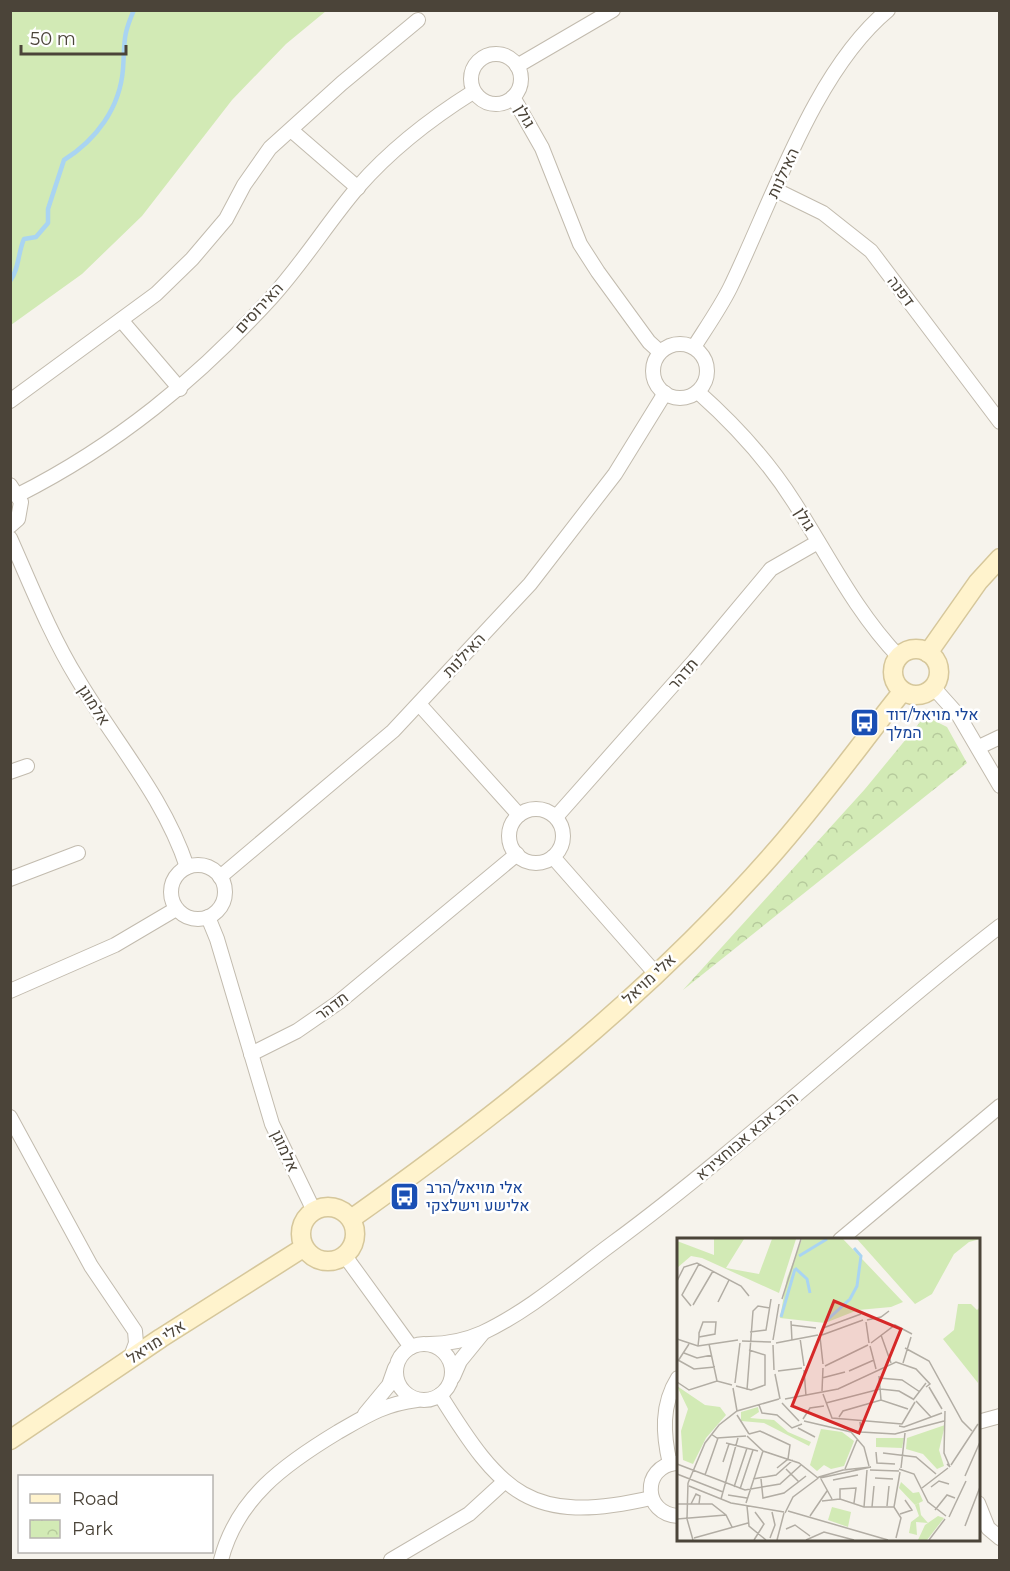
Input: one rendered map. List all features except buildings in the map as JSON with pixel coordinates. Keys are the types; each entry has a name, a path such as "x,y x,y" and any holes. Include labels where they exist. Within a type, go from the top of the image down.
{"street":[{"path":"517,66 613,10"},
{"name":"האילנות","path":"694,347 729,291 835,70 875,21 888,10"},
{"path":"10,401 156,294 192,259 226,219 243,185 270,148 350,76 418,20"},
{"path":"498,53 514,60 517,66 522,78 520,87 513,97 499,104 490,104 473,92 471,73 481,58 498,53"},
{"name":"האירוסים","path":"14,490 49,479 120,435 180,389 272,297 383,160 424,123 473,92"},
{"name":"גולן","path":"513,97 542,148 580,244 649,342 660,352"},
{"path":"291,130 358,188"},
{"name":"דפנה","path":"776,190 823,213 871,250 999,422"},
{"path":"120,320 180,389"},
{"path":"676,344 694,347 705,358 708,372 706,380 698,392 678,398 665,393 655,381 653,374 653,366 660,352 676,344"},
{"name":"גולן","path":"698,392 756,450 793,501 874,632 899,657"},
{"name":"האילנות","path":"220,877 393,732 530,584 615,474 665,393"},
{"path":"10,526 21,510 14,490"},
{"name":"אלמוגן","path":"10,538 51,631 76,678 160,805 187,867"},
{"name":"תדהר","path":"556,817 688,668 771,569 818,542"},
{"path":"928,653 978,582 999,558"},
{"path":"911,650 928,653 938,667 938,676 933,687 920,694 902,692 893,677 893,667 899,657 911,650"},
{"path":"933,687 959,717 979,747 999,786"},
{"name":"אלי מויאל","path":"351,1219 510,1103 656,974 773,854 902,692"},
{"path":"418,704 519,815"},
{"path":"979,747 999,736"},
{"path":"10,772 27,766"},
{"path":"533,809 540,809 556,817 562,826 563,840 553,858 532,863 517,854 509,837 510,828 519,815 533,809"},
{"path":"10,879 78,853"},
{"name":"תדהר","path":"250,1054 297,1031 339,1002 517,854"},
{"path":"553,858 656,974"},
{"path":"187,867 209,868 220,877 225,890 223,903 208,918 187,918 176,909 171,885 180,872 187,867"},
{"path":"10,991 115,945 176,909"},
{"name":"אלמוגן","path":"208,918 217,939 272,1124 314,1211"},
{"name":"הרב אבא אבוחצירא","path":"429,1344 447,1344 483,1332 543,1294 646,1219 999,926"},
{"path":"841,1238 999,1106"},
{"path":"10,1117 91,1266 135,1331 136,1343 130,1359"},
{"path":"329,1206 337,1208 351,1219 355,1233 354,1241 345,1256 323,1260 303,1248 301,1231 303,1223 314,1211 329,1206"},
{"name":"אלי מויאל","path":"10,1440 161,1338 303,1248"},
{"path":"345,1256 411,1347"},
{"path":"135,1331 161,1338"},
{"name":"הרב אבא אבוחצירא","path":"451,1381 460,1361 483,1332"},
{"path":"221,1560 231,1535 249,1503 279,1470 359,1420 391,1404 427,1400 440,1395 451,1381 452,1372 447,1355 438,1347 429,1344 411,1347 399,1357 389,1385 359,1420"},
{"path":"396,1366 395,1376 401,1389 417,1400"},
{"path":"677,1380 667,1403 664,1438 674,1464 655,1474 651,1482 651,1498 662,1512 677,1516"},
{"path":"440,1395 480,1457 504,1482 528,1497 548,1504 578,1508 609,1508 651,1498"},
{"path":"980,1421 999,1416"},
{"path":"391,1560 469,1514 504,1482"},
{"path":"980,1508 988,1528 999,1538"}],"green space":[{"path":"11,10 326,11 286,44 232,100 142,216 82,274 11,325"},
{"path":"925,716 947,727 967,763 683,990 865,789"}],"waterway":[{"path":"10,281 15,272 24,239 36,237 48,223 48,209 64,160 96,133 117,97 123,69 126,33 134,10"}],"place":[{"name":"אלי מויאל/דוד המלך","path":"865,723"},
{"name":"אלי מויאל/הרב אלישע וישלצקי","path":"405,1196"}]}
